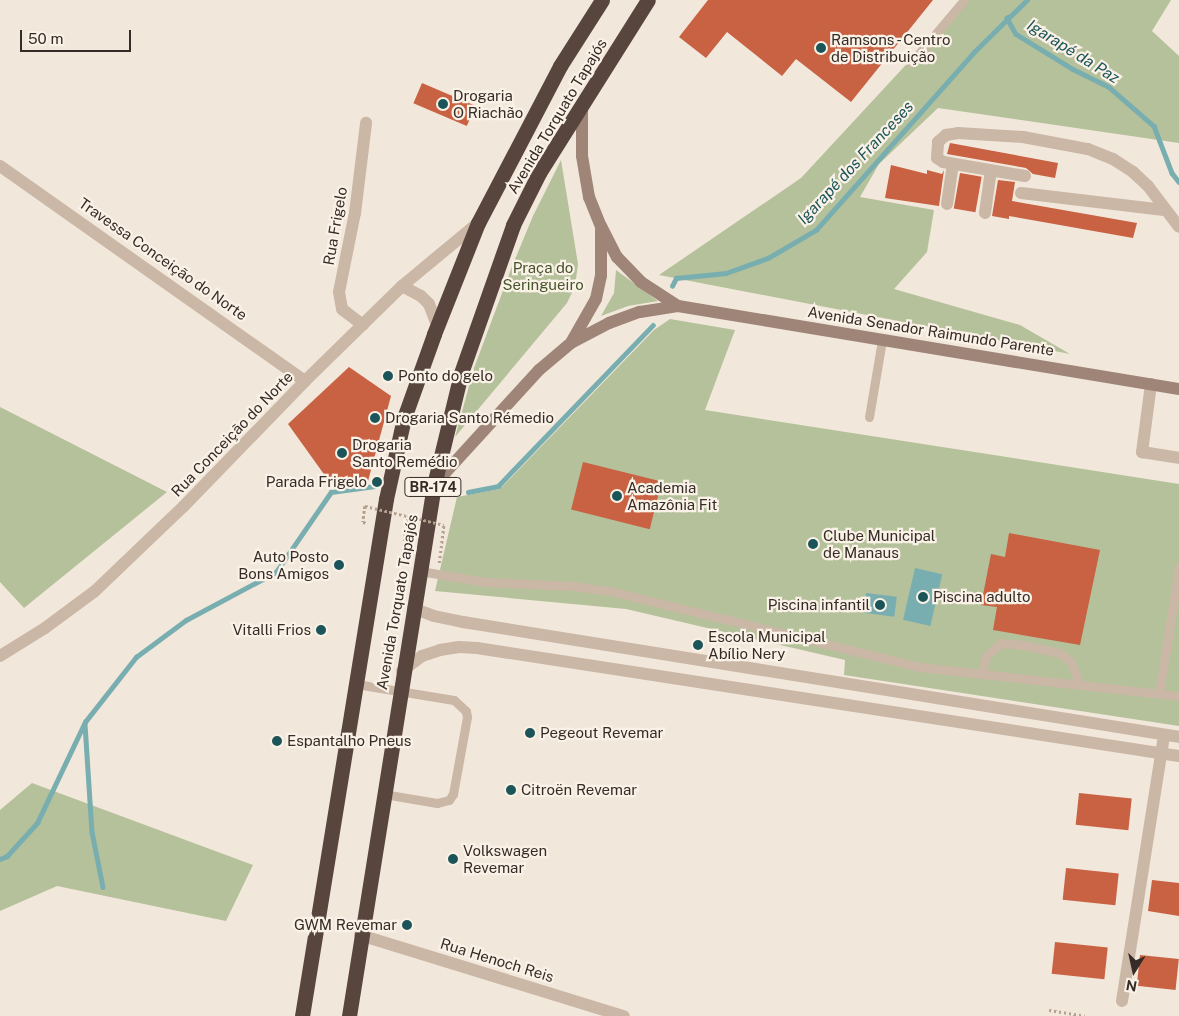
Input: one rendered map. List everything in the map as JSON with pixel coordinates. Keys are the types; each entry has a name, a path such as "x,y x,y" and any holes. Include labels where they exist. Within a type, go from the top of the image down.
{"highway":[{"name":"Avenida Torquato Tapajós","path":"302,1016 386,499 402,427 437,325 478,223 560,66 602,0"},
{"name":"Avenida Torquato Tapajós","path":"349,1016 402,671 434,484 461,373 513,225 540,173 582,104 651,0"}],"street":[{"name":"Avenida Senador Raimundo Parente","path":"582,104 582,156 589,197 601,226 617,257 641,282 678,306"},
{"name":"Rua Frigelo","path":"363,325 342,308 339,292 355,213 366,123"},
{"path":"1025,176 953,164 937,158 938,142 946,135 958,133 1023,137 1088,149 1113,159 1133,172 1148,186 1164,210 1179,227"},
{"path":"947,204 953,164"},
{"name":"Travessa Conceição do Norte","path":"0,166 305,382"},
{"path":"985,213 991,170"},
{"path":"1021,193 1164,210"},
{"name":"Rua Conceição do Norte","path":"0,656 45,628 95,591 184,506 402,286 478,223"},
{"path":"571,343 596,299 601,276 601,226"},
{"path":"402,286 416,293 429,304 437,325"},
{"name":"Avenida Senador Raimundo Parente","path":"434,484 539,370 571,343 609,323 640,312 678,306 1179,389"},
{"path":"1151,384 1142,452 1179,458"},
{"path":"413,608 434,616 463,622 1179,737"},
{"path":"574,663 576,640"},
{"path":"402,671 422,656 440,650 459,647 1179,756"},
{"path":"747,690 750,668"},
{"path":"926,717 929,697"},
{"path":"1122,1001 1164,735"},
{"name":"Rua Henoch Reis","path":"360,935 624,1016"}],"lane":[{"path":"911,63 964,0"},
{"path":"869,417 882,340"},
{"path":"1159,693 1179,567"},
{"path":"420,571 485,582 574,586 614,592 920,667 1179,696"},
{"path":"980,674 986,656 1001,643 1024,645 1060,654 1071,662 1079,684"},
{"path":"356,684 454,700 466,710 467,717 453,794 449,800 437,803 383,794"}],"path":[{"path":"363,522 365,506 444,525 441,548"},
{"path":"400,566 408,516"},
{"path":"1049,1010 1085,1016"}],"green space":[{"path":"966,0 1171,0 1152,31 1179,56 1179,143 938,108 879,164 860,197 934,210 927,252 894,289 1020,325 1070,354 659,275 801,178"},
{"name":"Praça do Seringueiro","path":"561,160 578,264 575,286 567,303 455,437 474,368 511,269 533,216"},
{"name":"Praça do Seringueiro","path":"616,270 658,301 628,306 601,316 614,293"},
{"name":"Clube Municipal de Manaus","path":"670,319 735,330 705,410 1179,484 1179,726 844,675 845,660 626,609 435,591 457,497 500,489 654,330"},
{"path":"0,407 167,492 24,608 0,582"},
{"path":"32,783 253,865 226,921 57,886 0,911 0,810"}],"water":[{"name":"Piscina adulto","path":"915,568 942,574 930,626 903,620"},
{"name":"Piscina infantil","path":"866,593 897,597 894,617 864,613"}],"building":[{"name":"Ramsons - Centro de Distribuição","path":"708,0 933,0 851,102 796,59 782,76 727,32 706,58 679,37"},
{"name":"Drogaria O Riachão","path":"422,83 475,106 467,126 413,103"},
{"path":"950,143 1058,163 1055,178 1033,174 1026,168 947,154"},
{"path":"891,165 927,174 927,170 942,174 944,170 939,206 885,198"},
{"path":"960,173 982,177 975,212 954,208"},
{"path":"998,180 1015,182 1012,201 1137,223 1133,238 1009,216 1009,219 992,216"},
{"name":"Drogaria Santo Remédio","path":"349,367 391,396 368,481 331,484 288,424"},
{"name":"Academia Amazônia Fit","path":"583,462 662,482 650,529 571,510"},
{"path":"1009,533 1100,550 1080,645 993,630 997,607 981,605 991,554 1005,557"},
{"path":"1079,793 1132,799 1128,830 1076,825"},
{"path":"1066,868 1119,874 1115,905 1063,900"},
{"path":"1152,880 1179,883 1179,916 1148,911"},
{"path":"1055,942 1108,948 1104,979 1052,974"},
{"path":"1140,955 1179,959 1176,990 1137,986"}],"waterway":[{"name":"Igarapé dos Franceses","path":"672,286 676,278 726,273 768,258 816,230 974,52 1027,0"},
{"name":"Igarapé da Paz","path":"1009,17 1007,18 1016,34 1073,69 1109,87 1154,126 1172,173 1179,182"},
{"name":"Igarapé dos Franceses","path":"468,492 498,486 653,325"},
{"name":"Igarapé dos Franceses","path":"0,859 7,856 37,823 85,722 136,657 186,620 276,572 331,492 375,486"},
{"path":"85,724 92,832 103,887"}],"place":[{"name":"Ramsons - Centro de Distribuição","path":"821,48"},
{"name":"Drogaria O Riachão","path":"443,104"},
{"name":"Ponto do gelo","path":"388,376"},
{"name":"Drogaria Santo Rémedio","path":"375,418"},
{"name":"Drogaria Santo Remédio","path":"342,453"},
{"name":"Parada Frigelo","path":"377,482"},
{"name":"Academia Amazônia Fit","path":"617,496"},
{"name":"Clube Municipal de Manaus","path":"813,544"},
{"name":"Auto Posto Bons Amigos","path":"339,565"},
{"name":"Piscina adulto","path":"923,597"},
{"name":"Piscina infantil","path":"880,605"},
{"name":"Vitalli Frios","path":"321,630"},
{"name":"Escola Municipal Abílio Nery","path":"698,645"},
{"name":"Pegeout Revemar","path":"530,733"},
{"name":"Espantalho Pneus","path":"277,741"},
{"name":"Citroën Revemar","path":"511,790"},
{"name":"Volkswagen Revemar","path":"453,859"},
{"name":"GWM Revemar","path":"407,925"}]}
